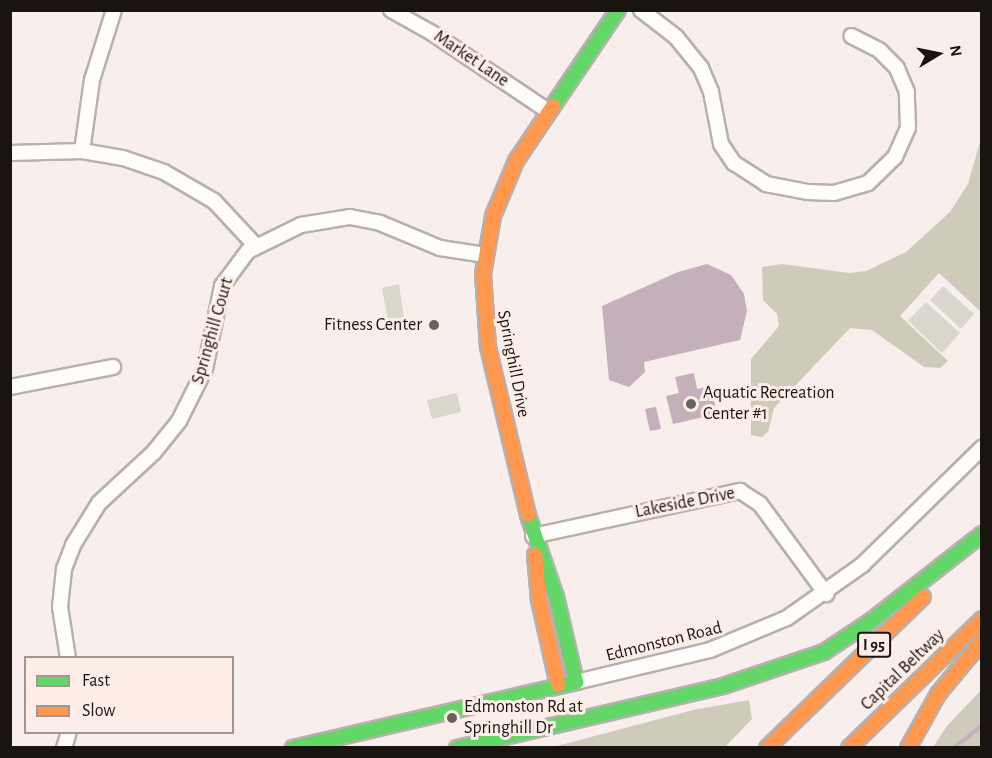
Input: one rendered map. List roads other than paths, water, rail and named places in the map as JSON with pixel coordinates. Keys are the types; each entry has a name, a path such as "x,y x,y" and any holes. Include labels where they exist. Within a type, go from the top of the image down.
{"main road":[{"name":"Springhill Drive","path":"558,686 539,600 533,539 486,335 485,255 505,182 548,111 618,10"},
{"path":"457,747 723,686 797,663 824,652 871,621 981,534"},
{"name":"Springhill Drive","path":"533,539 556,597 576,682"},
{"name":"I 95","path":"767,747 981,542"},
{"name":"Capital Beltway","path":"849,747 981,619"},
{"path":"908,747 938,694 981,641"},
{"name":"Edmonston Road","path":"293,747 576,682"}],"street":[{"path":"82,151 92,80 114,10"},
{"name":"Market Lane","path":"391,10 432,33 548,111"},
{"path":"641,10 676,38 701,68 711,92 721,144 734,163 766,184 808,192 834,193 868,183 895,157 908,128 907,92 897,68 887,56 851,36"},
{"path":"10,153 82,151 134,161 181,180 228,212 255,245"},
{"name":"Springhill Court","path":"68,656 60,607 64,569 73,545 99,503 159,447 179,421 205,369 222,286 235,264 255,245 314,221 350,217 380,223 440,248 485,255"},
{"path":"10,387 113,367"},
{"name":"Edmonston Road","path":"576,682 729,644 787,618 826,594 862,565 981,448"},
{"name":"Lakeside Drive","path":"533,539 740,491 760,504 826,594"}],"waterway":[{"path":"954,748 982,725"}],"place":[{"name":"Fitness Center","path":"434,325"},
{"name":"Aquatic Recreation Center #1","path":"691,404"},
{"name":"Edmonston Rd at Springhill Dr","path":"452,718"}]}
